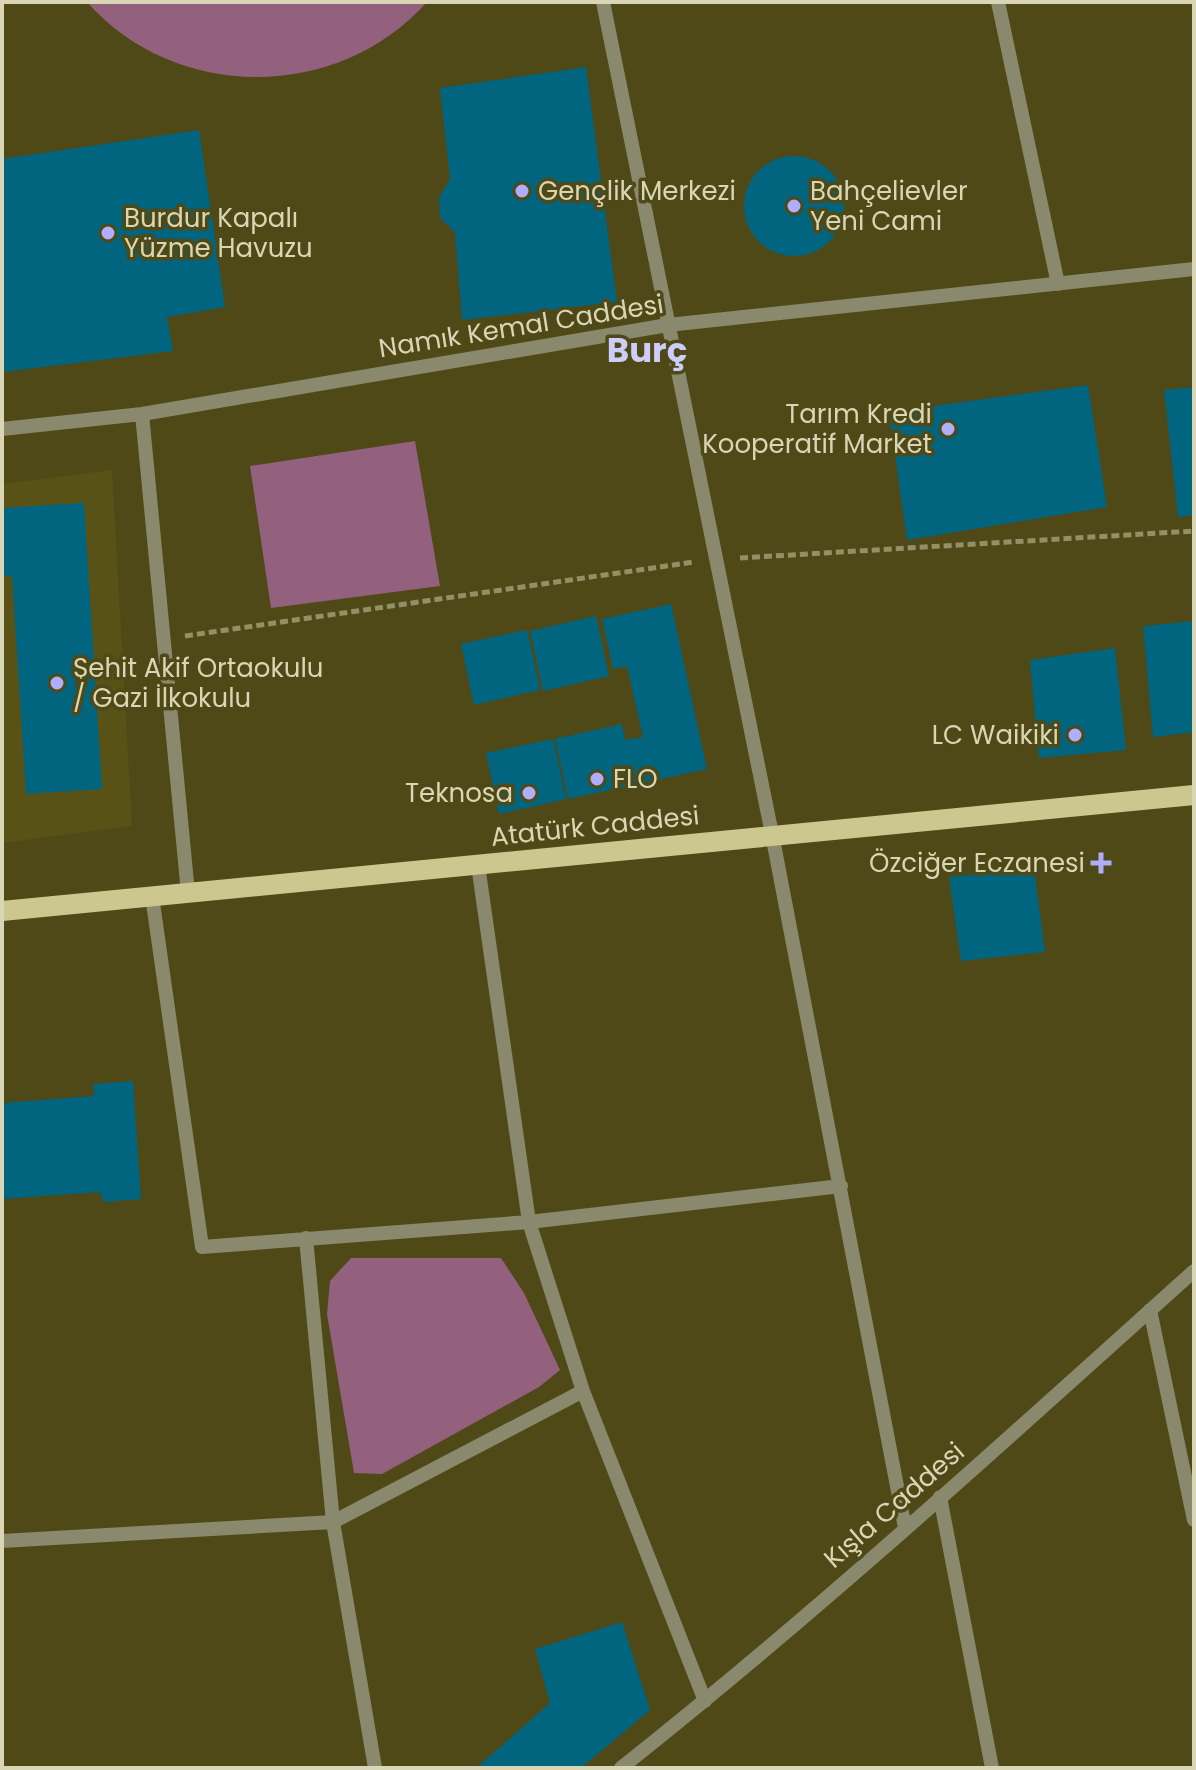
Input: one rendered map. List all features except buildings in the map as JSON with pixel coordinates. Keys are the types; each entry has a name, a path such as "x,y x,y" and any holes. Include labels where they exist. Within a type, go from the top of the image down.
{"main road":[{"name":"Atatürk Caddesi","path":"2,911 1194,795"}],"street":[{"path":"603,2 772,834 905,1528"},
{"path":"998,2 1058,284"},
{"name":"Namık Kemal Caddesi","path":"2,429 142,414 668,325 1194,269"},
{"path":"142,414 188,893"},
{"path":"478,865 529,1222 583,1391 705,1701"},
{"path":"152,896 202,1247 529,1222 841,1186"},
{"path":"306,1238 333,1522 375,1768"},
{"name":"Kışla Caddesi","path":"621,1768 705,1701 905,1528 1194,1271"},
{"path":"1150,1310 1194,1520"},
{"path":"2,1541 333,1522 583,1391"},
{"path":"940,1497 992,1768"}],"path":[{"path":"164,639 716,559 1194,531"}],"shaded area":[{"path":"87,2 427,2 390,35 349,58 304,72 257,77 210,72 165,58 123,35"},
{"path":"415,441 440,586 271,608 250,466"},
{"path":"112,470 132,826 2,843 2,484"},
{"path":"351,1258 501,1258 524,1293 560,1370 539,1387 382,1474 354,1473 327,1314 330,1281"}],"place":[{"name":"Gençlik Merkezi","path":"522,191"},
{"name":"Bahçelievler Yeni Cami","path":"794,206"},
{"name":"Burdur Kapalı Yüzme Havuzu","path":"108,233"},
{"name":"Tarım Kredi Kooperatif Market","path":"948,429"},
{"name":"Şehit Akif Ortaokulu / Gazi İlkokulu","path":"57,683"},
{"name":"LC Waikiki","path":"1075,735"},
{"name":"FLO","path":"597,779"},
{"name":"Teknosa","path":"529,793"},
{"name":"Özciğer Eczanesi","path":"1101,863"}],"district":[{"name":"Burç","path":"647,350"}]}
